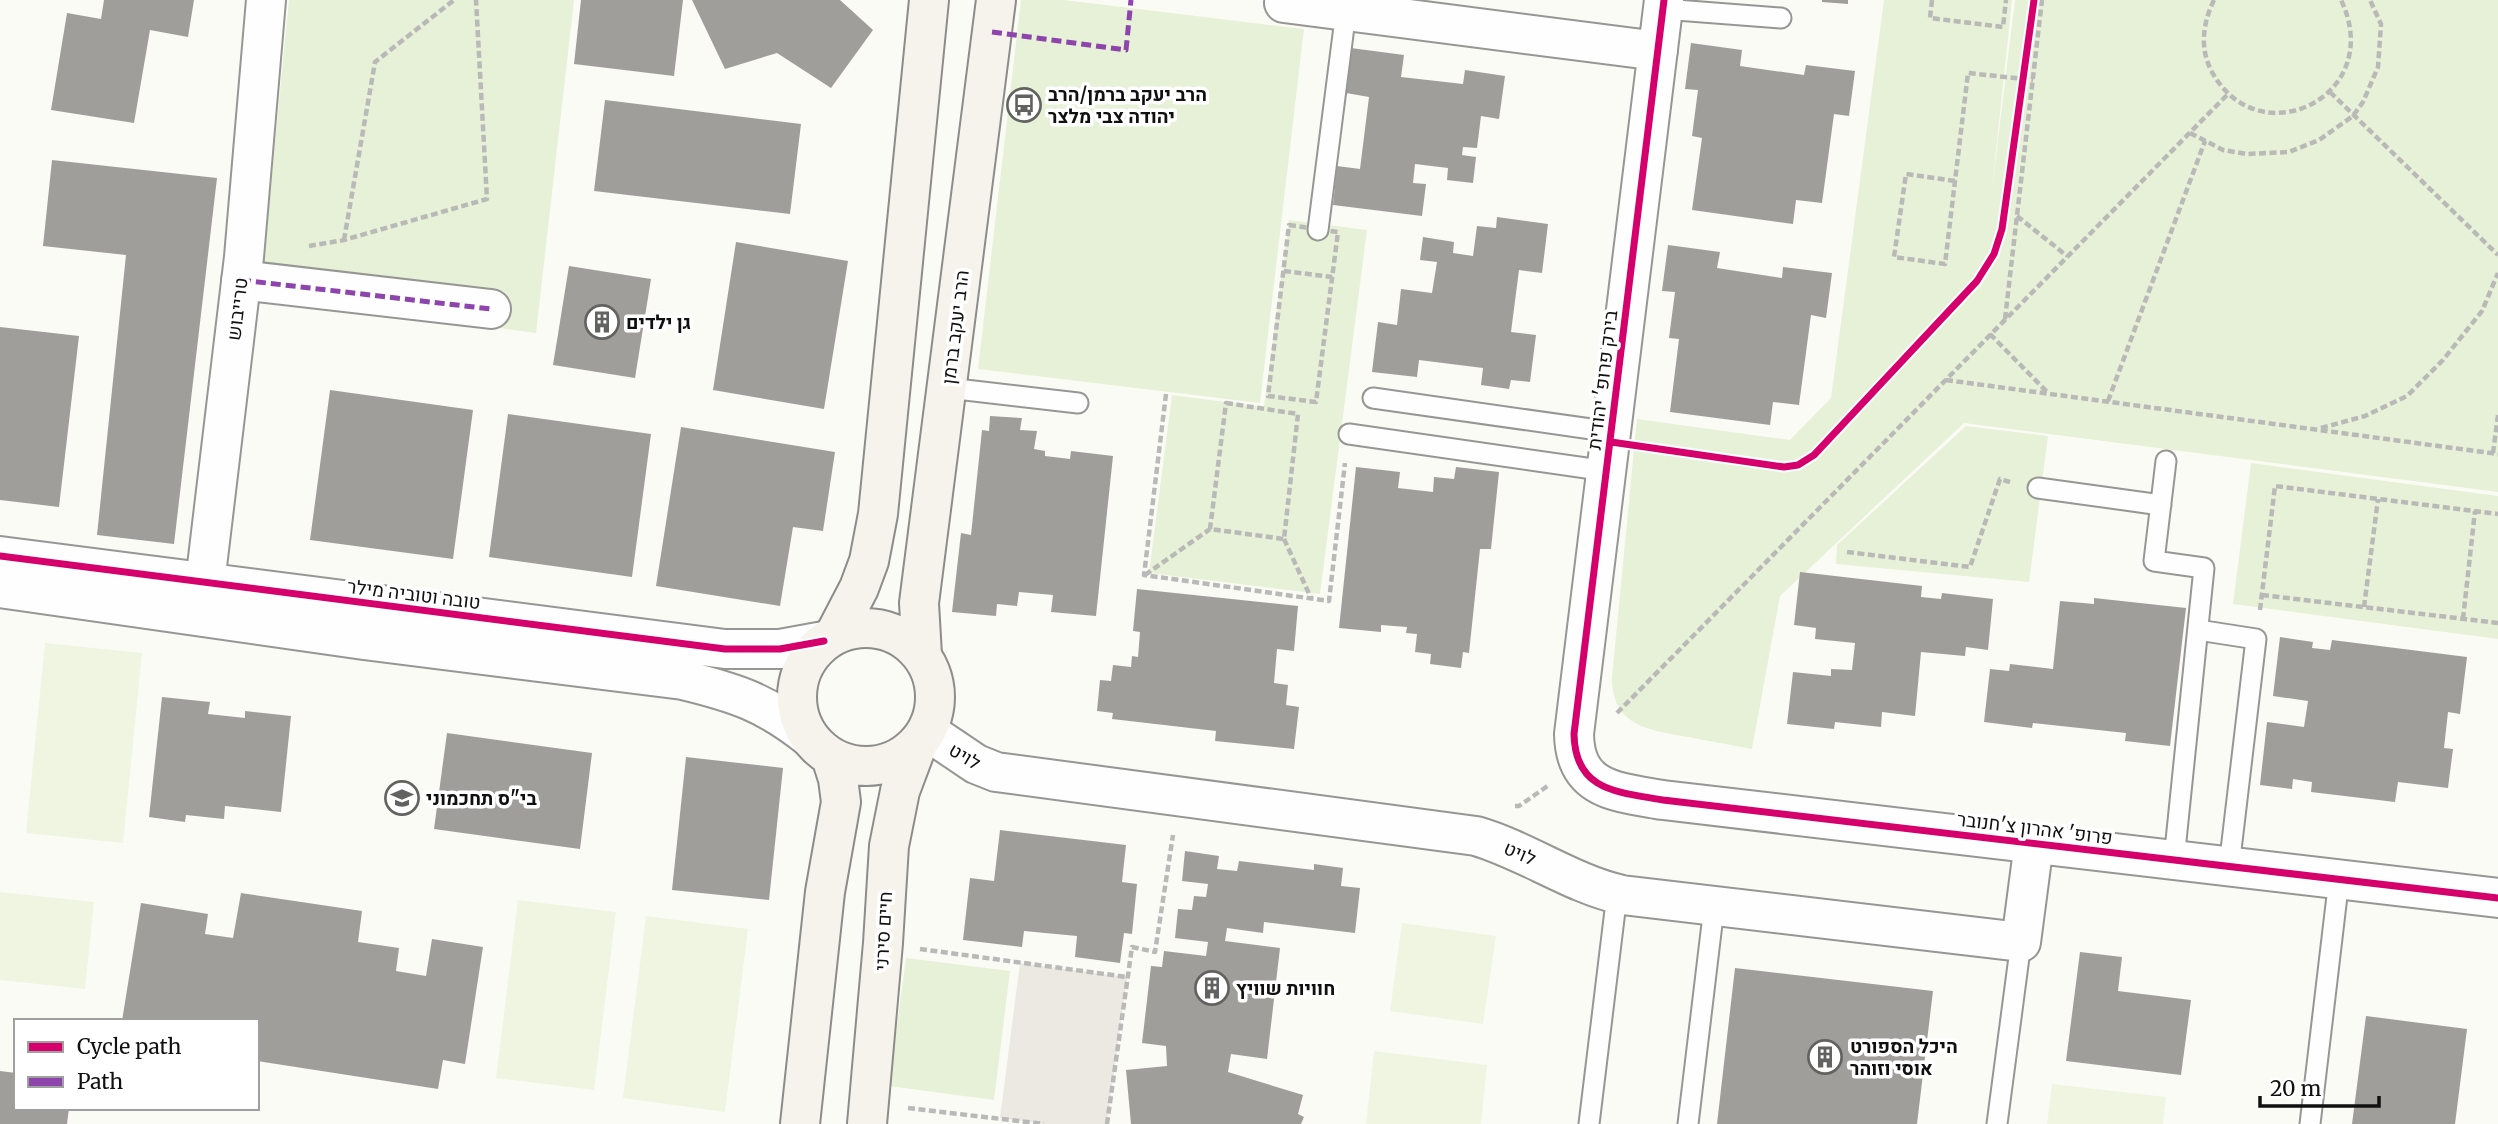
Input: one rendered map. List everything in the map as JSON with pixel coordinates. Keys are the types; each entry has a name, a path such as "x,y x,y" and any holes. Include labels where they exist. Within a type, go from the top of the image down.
{"street":[{"name":"טרייבוש","path":"202,600 241,280 266,0"},
{"path":"830,638 859,588 869,561 878,514 929,0"},
{"name":"הרב יעקב ברמן","path":"922,655 919,603 996,0"},
{"path":"1272,2 1658,51"},
{"name":"בירק פרופ' יהודית","path":"1577,759 1574,734 1664,4"},
{"path":"241,280 491,309"},
{"name":"טובה וטוביה מילר","path":"0,556 202,600 364,640 683,681 720,689 781,715 820,747"},
{"name":"טובה וטוביה מילר","path":"0,588 202,600 725,649 780,649 830,638"},
{"path":"800,1124 825,892 841,802 838,779 820,747 800,720 798,684 803,666 811,653 830,638 854,628 873,627 908,641 922,655 929,668 936,699 933,715 923,737 906,754 877,765 846,763 820,747"},
{"name":"לויט","path":"923,737 996,772 1476,836 1507,846 1588,885 1617,894 2021,943"},
{"name":"חיים סירני","path":"868,1114 889,846 894,815 923,737"},
{"name":"פרופ' אהרון צ'חנובר","path":"1577,759 1591,779 1603,786 1642,796 2498,898"},
{"path":"2021,943 2034,844"}],"lane":[{"path":"1664,4 1781,18"},
{"path":"1318,230 1346,11"},
{"path":"948,388 1078,404"},
{"path":"1373,398 1612,432"},
{"path":"1349,434 1607,471"},
{"path":"2166,461 2154,561 2204,568 2174,860"},
{"path":"2038,488 2161,505"},
{"path":"2198,630 2256,639 2229,866"},
{"path":"2310,1124 2339,879"},
{"path":"1589,1124 1617,894"},
{"path":"1688,1124 1714,907"},
{"path":"1997,1124 2021,943"}],"path":[{"path":"344,240 375,62 454,0"},
{"path":"306,247 344,240 488,199 476,0"},
{"path":"1932,0 1930,18 2003,27 2006,0"},
{"path":"2028,39 2034,0"},
{"path":"2005,319 2042,0"},
{"path":"2214,0 2206,16 2203,40 2208,64 2219,85 2238,101 2260,111 2285,113 2309,106 2330,92 2344,73 2352,49 2351,24 2341,0"},
{"path":"2190,133 2223,150 2247,154 2289,152 2319,140 2353,116 2363,102 2378,67 2381,24 2370,0"},
{"path":"2021,92 2025,65"},
{"path":"1955,181 1906,174 1894,257 1945,264 1955,181 1968,73 2033,80"},
{"path":"2330,92 2498,255"},
{"path":"1577,759 1990,334 2229,93"},
{"path":"2108,401 2205,141"},
{"path":"2017,216 2067,256"},
{"path":"1289,226 1318,230 1338,232 1316,402 1268,396 1289,226"},
{"path":"1284,271 1332,277"},
{"path":"2316,429 2365,416 2407,396 2443,360 2482,311 2498,273"},
{"path":"1990,334 2049,393"},
{"path":"1945,380 2495,454 2498,415"},
{"path":"1144,575 1166,394"},
{"path":"1210,528 1226,403 1298,414 1284,539 1311,598"},
{"path":"1144,575 1329,601 1349,434"},
{"path":"1847,552 1970,567 2000,479 2038,488"},
{"path":"2256,639 2275,486 2498,514"},
{"path":"2364,607 2378,499"},
{"path":"2463,619 2475,511"},
{"path":"1144,575 1210,528 1284,539"},
{"path":"2262,595 2498,623"},
{"path":"1107,1124 1132,947 1155,951 1179,796"},
{"path":"883,943 1127,976"},
{"path":"868,1114 1044,1124"}],"green space":[{"path":"289,0 574,0 536,333 260,297"},
{"path":"1021,0 1064,0 1304,29 1260,403 978,369"},
{"path":"1884,0 2012,0 1992,189 2015,0 2498,0 2498,492 1964,423 1780,596 1752,749 1659,732 1635,723 1626,716 1618,706 1612,677 1637,419 1790,440 1831,398"},
{"path":"1289,220 1367,230 1320,594 1149,573 1172,395 1264,407"},
{"path":"1966,426 2048,436 2029,582 1836,564 1837,545"},
{"path":"2251,463 2498,496 2498,639 2233,604"},
{"path":"45,643 142,653 123,843 26,833"},
{"path":"0,892 94,902 85,989 0,980"},
{"path":"518,900 616,912 594,1090 496,1078"},
{"path":"646,916 748,929 725,1112 623,1098"},
{"path":"1402,923 1496,936 1483,1024 1390,1011"},
{"path":"906,958 1010,971 994,1100 889,1086"},
{"path":"1374,1051 1487,1065 1481,1124 1366,1124"},
{"path":"2052,1084 2166,1097 2163,1124 2047,1124"}],"shaded area":[{"path":"1020,963 1127,977 1107,1124 1044,1124 1000,1118"}],"building":[{"path":"104,0 194,0 188,37 150,30 134,123 51,110 67,13 101,19"},
{"path":"581,0 683,0 674,76 574,64"},
{"path":"692,0 840,0 873,30 831,88 777,53 725,69"},
{"path":"1848,0 1848,4 1822,2"},
{"path":"1691,43 1742,50 1740,66 1804,75 1806,65 1855,71 1849,116 1834,114 1822,203 1796,200 1793,224 1692,210 1702,138 1692,136 1698,90 1685,89"},
{"path":"1351,48 1404,55 1401,77 1463,84 1465,70 1505,76 1499,119 1481,116 1477,148 1463,147 1462,155 1476,157 1473,183 1447,180 1448,168 1415,164 1413,183 1426,184 1422,216 1333,205 1337,166 1360,169 1369,97 1346,93"},
{"path":"605,100 801,124 790,214 594,191"},
{"path":"52,160 217,178 174,544 97,535 126,255 43,246"},
{"path":"1497,217 1548,224 1542,273 1519,270 1511,332 1536,335 1530,382 1511,380 1509,389 1481,385 1483,368 1419,360 1417,377 1372,372 1378,322 1397,325 1401,289 1432,293 1437,262 1420,260 1423,237 1454,242 1453,253 1473,256 1477,226 1496,228"},
{"path":"736,242 848,261 824,409 713,390"},
{"path":"1668,245 1720,252 1717,268 1782,278 1783,267 1832,273 1826,318 1811,315 1799,405 1773,402 1770,425 1670,412 1679,339 1669,338 1675,292 1662,291"},
{"name":"גן ילדים","path":"569,266 651,279 635,378 553,365"},
{"path":"0,327 79,336 59,507 0,500"},
{"path":"330,390 473,410 453,559 310,540"},
{"path":"508,414 651,434 632,577 489,557"},
{"path":"990,416 1022,418 1020,430 1037,431 1034,449 1045,451 1045,456 1070,459 1071,451 1113,456 1096,616 1051,612 1053,595 1019,592 1017,606 997,604 996,616 952,612 961,533 971,535 982,430 989,431"},
{"path":"681,427 835,452 823,531 793,527 780,606 656,586"},
{"path":"1356,467 1400,472 1398,488 1433,492 1434,477 1454,479 1456,467 1499,472 1491,549 1480,549 1469,653 1463,652 1461,668 1430,664 1431,654 1415,652 1417,634 1406,633 1407,627 1381,625 1381,632 1339,628"},
{"path":"1800,572 1922,586 1921,597 1941,599 1942,593 1993,599 1988,650 1966,647 1965,656 1921,652 1915,716 1882,712 1881,727 1835,722 1834,729 1787,724 1793,672 1831,676 1831,669 1852,670 1855,643 1815,639 1816,628 1794,625"},
{"path":"1137,589 1298,606 1294,651 1277,649 1274,683 1288,685 1286,705 1299,707 1294,749 1215,741 1216,731 1112,719 1113,713 1097,711 1100,680 1111,681 1113,665 1131,667 1132,656 1138,657 1140,632 1133,631"},
{"path":"2094,598 2186,608 2170,746 2125,741 2126,733 2033,723 2032,728 1984,722 1990,669 2009,671 2010,664 2053,669 2060,601 2094,604"},
{"path":"2280,637 2313,642 2312,648 2330,650 2332,640 2467,657 2460,714 2448,712 2444,748 2453,749 2448,788 2398,782 2395,802 2311,792 2312,782 2293,779 2292,789 2260,785 2267,722 2304,727 2308,701 2273,696"},
{"path":"162,697 210,702 208,714 245,718 245,711 291,716 281,812 225,806 224,819 186,815 185,822 149,817"},
{"path":"447,733 592,753 580,849 434,829"},
{"path":"686,757 783,768 769,900 672,890"},
{"path":"1000,830 1126,845 1122,882 1137,884 1132,934 1124,933 1120,963 1075,957 1077,936 1024,931 1022,947 963,940 970,878 994,881"},
{"name":"חוויות שוויץ","path":"1185,851 1219,856 1217,869 1237,871 1239,861 1314,870 1314,864 1343,868 1341,886 1360,888 1355,933 1264,922 1263,933 1227,928 1225,941 1280,948 1267,1059 1231,1054 1228,1072 1303,1095 1298,1114 1304,1117 1301,1124 1131,1124 1126,1070 1167,1066 1166,1046 1142,1043 1151,966 1162,967 1164,951 1206,956 1208,942 1175,938 1178,909 1192,910 1194,896 1206,897 1208,884 1182,881"},
{"path":"241,893 362,911 358,942 399,948 396,971 426,976 432,939 483,947 465,1064 443,1060 438,1089 259,1061 259,1019 122,1019 141,903 208,914 205,934 233,938"},
{"path":"2080,952 2122,957 2118,991 2191,1000 2181,1075 2066,1061"},
{"name":"היכל הספורט אוסי וזוהר","path":"1735,968 1933,991 1917,1124 1717,1124"},
{"path":"2366,1016 2467,1029 2455,1124 2352,1124"},
{"path":"0,1071 14,1073 14,1110 69,1110 67,1124 0,1124"}],"marked path":[{"path":"992,32 1126,50 1131,0"},
{"path":"241,280 491,309"}],"cycle path":[{"path":"1664,0 1574,734 1576,753 1590,778 1615,791 1663,800 2498,898"},
{"path":"1611,442 1784,467 1798,465 1814,455 1977,281 1994,254 2002,229 2034,0"},
{"path":"0,556 725,649 780,649 824,641"}],"place":[{"name":"הרב יעקב ברמן/הרב יהודה צבי מלצר","path":"1024,105"},
{"name":"גן ילדים","path":"602,322"},
{"name":"בי\"ס תחכמוני","path":"402,798"},
{"name":"חוויות שוויץ","path":"1212,988"},
{"name":"היכל הספורט אוסי וזוהר","path":"1825,1057"}]}
